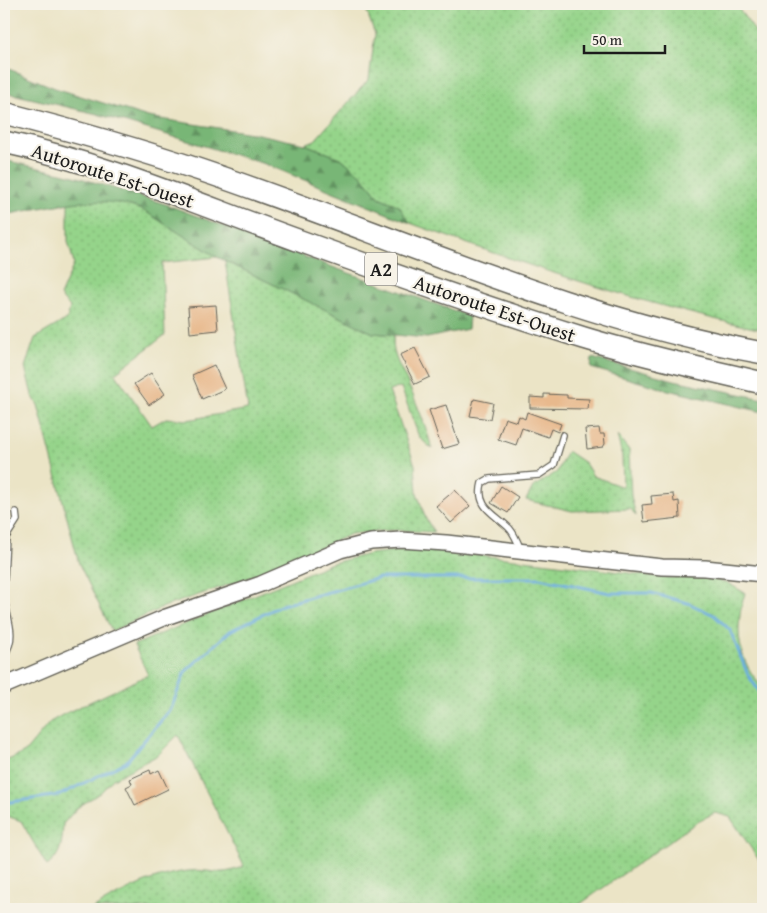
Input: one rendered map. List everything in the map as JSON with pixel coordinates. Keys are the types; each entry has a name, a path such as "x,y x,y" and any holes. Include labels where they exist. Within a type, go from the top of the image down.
{"highway":[{"name":"Autoroute Est-Ouest","path":"4,113 129,147 201,170 577,307 661,330 763,353"},
{"name":"Autoroute Est-Ouest","path":"4,142 83,163 167,190 298,240 585,338 669,361 763,383"}],"street":[{"path":"4,686 166,617 270,581 340,550 371,542 401,540 521,550 662,567 705,568 763,574"}],"lane":[{"path":"521,550 509,528 492,516 482,504 480,490 482,483 489,479 538,475 554,465 564,435"},
{"path":"4,579 6,537 17,520 16,512"},
{"path":"4,600 12,634 11,642 4,655"}],"green space":[{"path":"364,4 735,4 763,42 763,330 673,309 585,283 410,223 399,206 379,197 361,175 342,159 305,144 315,140 369,79 375,34"},
{"path":"4,67 55,88 148,117 258,134 305,144 342,159 361,175 379,197 399,206 410,223 265,164 97,114 4,92"},
{"path":"4,160 74,176 165,204 469,316 468,329 427,338 373,333 217,257 143,210 125,205 108,202 73,203 4,215"},
{"path":"100,200 117,202 143,210 217,257 162,263 165,335 115,373 152,426 166,418 187,420 248,409 225,261 373,333 394,335 393,342 397,361 419,409 432,449 419,437 401,387 389,391 415,465 417,493 426,519 434,532 392,530 351,534 266,572 166,606 112,631 79,564 38,405 32,395 25,367 35,338 67,319 70,307 60,296 74,264 68,241 68,202"},
{"path":"592,358 674,380 763,399 763,412 668,390 591,368"},
{"path":"617,435 629,450 631,496 636,516 631,509 572,511 526,500 533,487 557,472 567,451 585,463 593,476 623,487 622,456"},
{"path":"404,550 442,551 660,577 706,578 726,582 745,593 740,619 740,644 748,666 763,688 763,866 730,817 715,813 700,820 573,909 92,909 138,885 162,876 196,870 221,872 235,870 244,866 178,735 158,755 113,779 101,792 77,808 63,824 60,848 56,857 47,866 21,821 4,815 4,762 25,752 50,722 148,675 134,645 332,563 370,554"}],"building":[{"path":"216,305 218,330 190,333 188,307"},
{"path":"415,348 430,377 415,384 400,355"},
{"path":"214,365 225,389 202,399 192,375"},
{"path":"151,373 165,394 149,405 134,384"},
{"path":"544,394 567,395 567,398 589,399 588,409 530,408 530,397 544,398"},
{"path":"474,399 493,403 490,419 470,416"},
{"path":"446,405 459,444 442,449 429,410"},
{"path":"527,412 561,424 558,432 551,429 548,437 522,428 516,445 498,439 505,418 517,422 519,416 525,419"},
{"path":"599,428 600,434 604,434 605,444 603,447 587,449 585,429"},
{"path":"501,486 518,497 508,513 491,503"},
{"path":"455,490 470,506 451,523 436,506"},
{"path":"673,494 674,502 679,501 680,518 644,522 642,505 652,504 651,496"},
{"path":"150,770 151,774 159,770 168,789 135,805 126,787 132,784 130,779"}],"waterway":[{"path":"4,803 60,795 126,762 171,709 185,672 230,631 282,605 379,578 540,578 610,593 651,593 688,603 714,615 730,630 748,675 763,697"}]}
